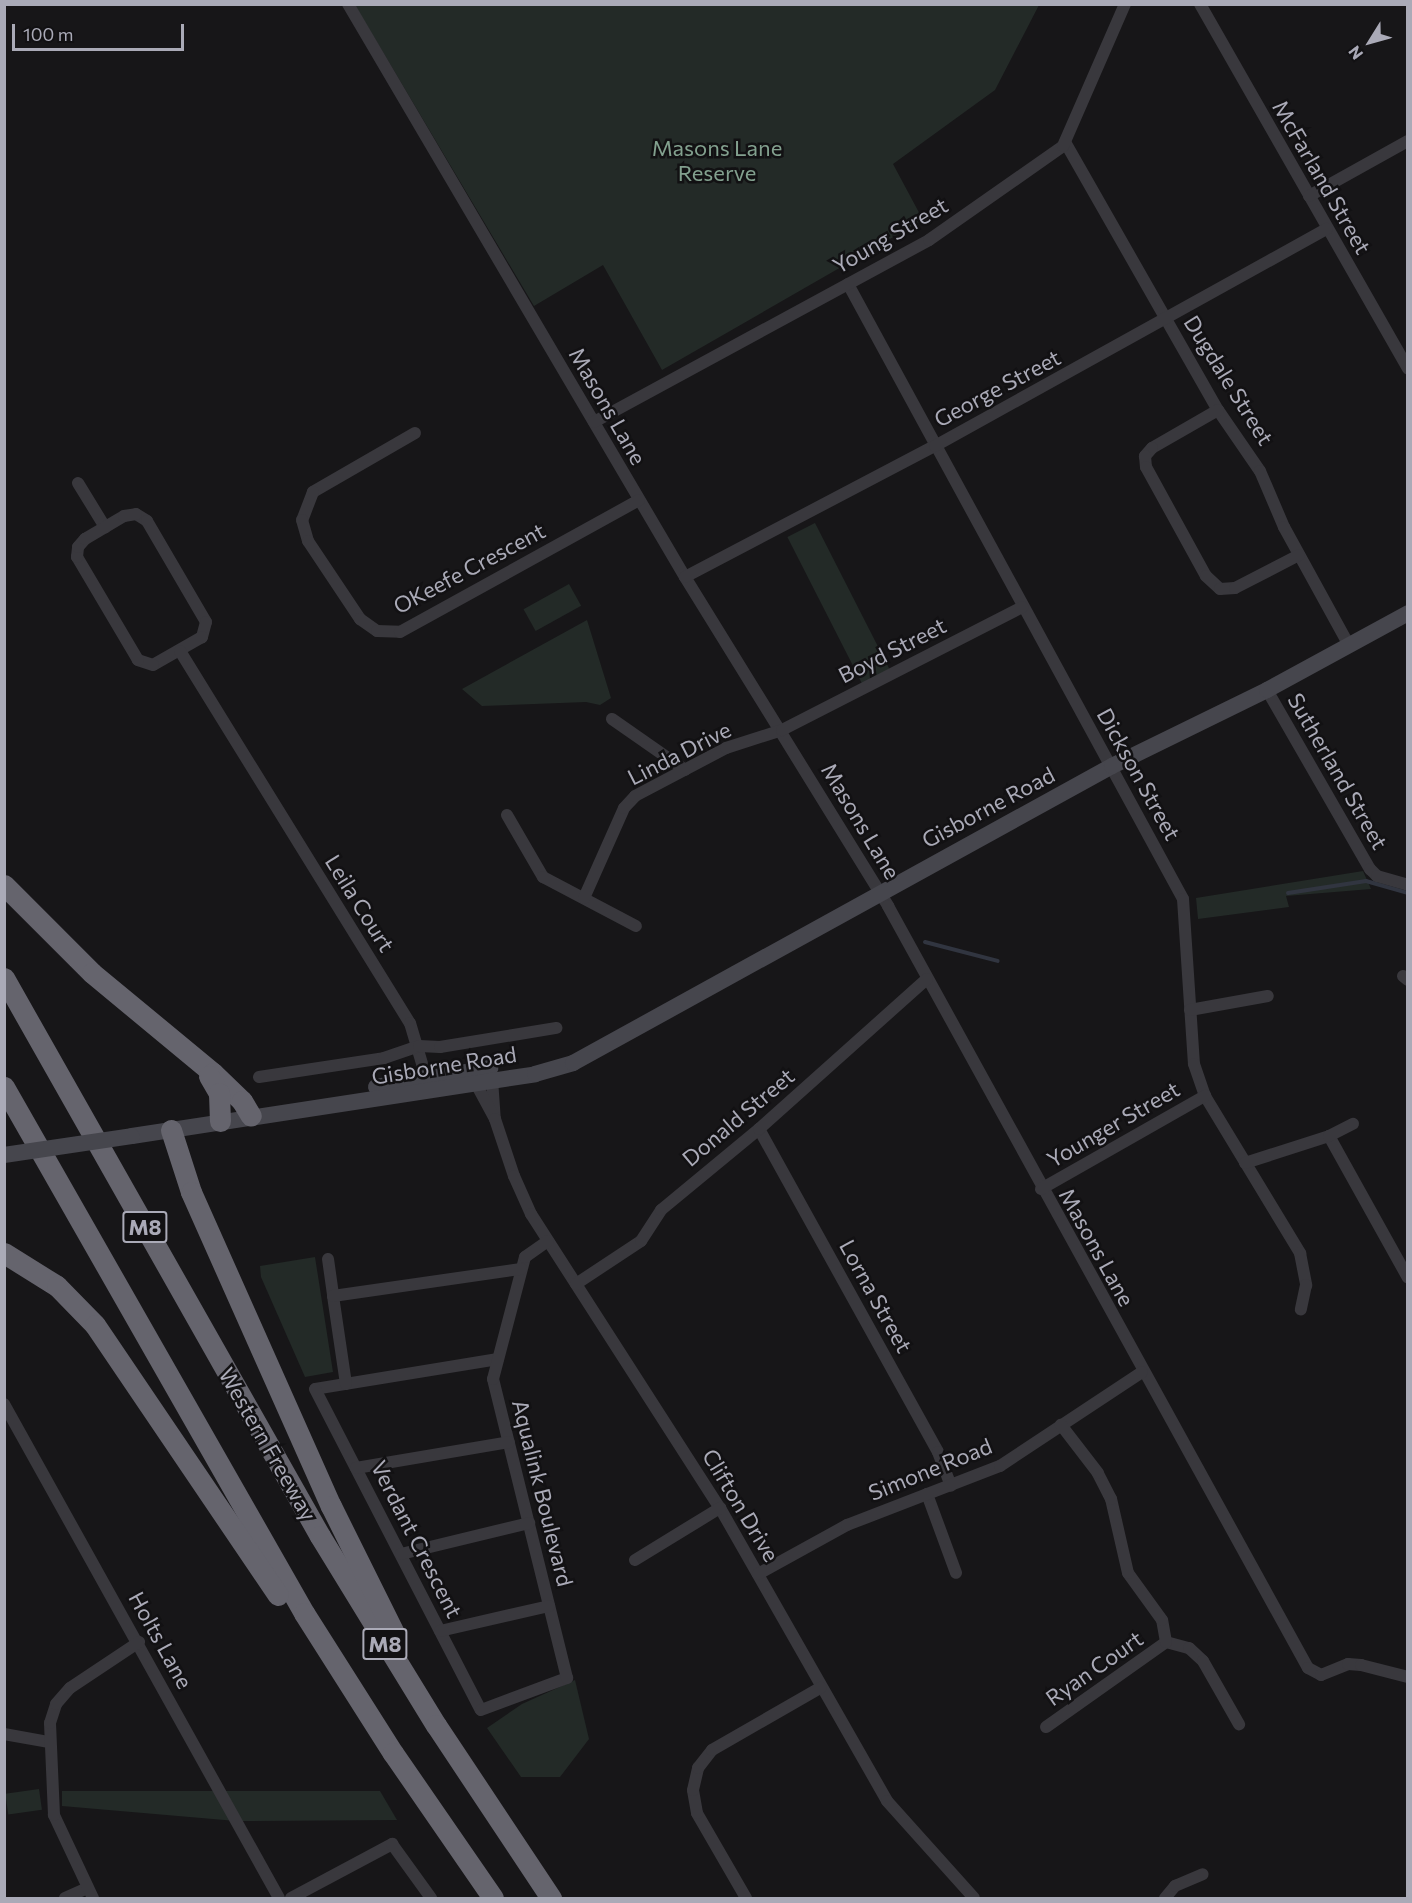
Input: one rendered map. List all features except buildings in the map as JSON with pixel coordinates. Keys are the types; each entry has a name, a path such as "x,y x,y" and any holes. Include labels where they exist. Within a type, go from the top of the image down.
{"highway":[{"path":"4,885 92,973 198,1061 242,1101 251,1116"},
{"name":"Western Freeway","path":"4,978 320,1536 490,1810 551,1899"},
{"path":"198,1061 219,1093 220,1121"},
{"name":"M8","path":"4,1087 242,1509 393,1753 493,1899"},
{"path":"171,1130 192,1192 331,1506 392,1629 490,1810"},
{"path":"4,1253 57,1286 95,1325 341,1686 393,1753"}],"main road":[{"name":"Gisborne Road","path":"4,1155 171,1130 294,1108 345,1093 491,1074 597,1052 879,892 1112,766 1267,690 1407,613"}],"street":[{"name":"Masons Lane","path":"348,4 685,577 782,730 879,892 1301,1657 1314,1673 1328,1673 1348,1664 1407,1677"},
{"name":"Young Street","path":"594,422 848,284 975,211 1065,142 1125,4"},
{"name":"McFarland Street","path":"1200,4 1407,369"},
{"path":"1309,196 1407,141"},
{"name":"Dugdale Street","path":"1065,142 1218,410 1260,471 1299,555 1349,645"},
{"name":"George Street","path":"685,577 935,446 1167,320 1327,229"},
{"name":"Dickson Street","path":"848,284 1183,899 1194,1064 1205,1096 1300,1253 1306,1285 1300,1309"},
{"path":"1218,410 1152,448 1145,456 1146,467 1206,576 1220,589 1235,588 1299,555"},
{"name":"OKeefe Crescent","path":"415,433 314,492 302,520 308,541 360,619 377,631 400,632 639,500"},
{"path":"78,483 105,527"},
{"path":"130,513 142,516 206,622 202,637 153,665 144,664 135,655 77,557 80,544 105,527 130,513"},
{"name":"Boyd Street","path":"782,730 1022,607"},
{"name":"Leila Court","path":"180,651 410,1023 419,1047 427,1083"},
{"name":"Sutherland Street","path":"1267,690 1370,869 1377,876 1407,885"},
{"path":"612,718 685,770"},
{"name":"Linda Drive","path":"584,898 624,807 635,796 726,748 782,730"},
{"path":"507,815 543,877 636,926"},
{"name":"Donald Street","path":"576,1284 641,1241 660,1210 759,1129 927,979"},
{"path":"1190,1010 1268,996"},
{"path":"259,1077 384,1058 419,1047 440,1047 556,1028"},
{"path":"491,1074 495,1119"},
{"path":"474,1076 495,1119"},
{"name":"Younger Street","path":"1041,1189 1205,1096"},
{"name":"Clifton Drive","path":"495,1119 514,1176 548,1241 720,1508 820,1688 887,1801 974,1899"},
{"path":"1245,1163 1329,1136 1353,1124"},
{"name":"Lorna Street","path":"759,1129 938,1452 951,1486"},
{"path":"1329,1136 1407,1278"},
{"name":"Aqualink Boulevard","path":"481,1710 567,1678 493,1379 525,1257 548,1241"},
{"path":"328,1259 346,1384 498,1359"},
{"path":"333,1296 521,1269"},
{"name":"Simone Road","path":"758,1574 847,1524 1000,1466 1142,1372"},
{"name":"Verdant Crescent","path":"346,1384 315,1389 481,1710"},
{"name":"Holts Lane","path":"4,1404 139,1642 279,1899"},
{"name":"Ryan Court","path":"1061,1425 1098,1473 1111,1499 1128,1573 1162,1620 1166,1642"},
{"path":"356,1468 509,1442"},
{"path":"927,1494 956,1573"},
{"path":"635,1560 720,1508"},
{"path":"400,1554 528,1523"},
{"path":"440,1631 549,1606"},
{"path":"65,1899 90,1893 54,1815 49,1742 56,1704 70,1688 139,1642"},
{"name":"Ryan Court","path":"1046,1727 1166,1642 1189,1648 1203,1661 1239,1724"},
{"path":"746,1899 697,1813 693,1790 699,1768 712,1750 820,1688"},
{"path":"4,1734 49,1742"},
{"path":"291,1899 392,1844 431,1899"},
{"path":"1165,1899 1175,1886 1203,1874"}],"green space":[{"name":"Masons Lane Reserve","path":"355,5 1039,5 995,90 893,164 923,220 662,370 603,265 534,306"},
{"path":"815,523 891,672 863,686 787,537"},
{"path":"569,584 581,606 536,631 524,609"},
{"path":"587,620 611,698 600,705 586,702 482,706 462,689"},
{"path":"1363,871 1371,889 1286,896 1289,907 1198,919 1196,898"},
{"path":"315,1257 333,1372 305,1377 261,1277 260,1266"},
{"path":"575,1680 589,1739 560,1777 521,1777 487,1728 522,1704"},
{"path":"39,1789 42,1810 8,1815 5,1794"},
{"path":"62,1791 380,1791 397,1820 236,1821 62,1806"}],"waterway":[{"path":"1288,893 1366,881 1408,893"},
{"path":"925,942 998,961"}]}
